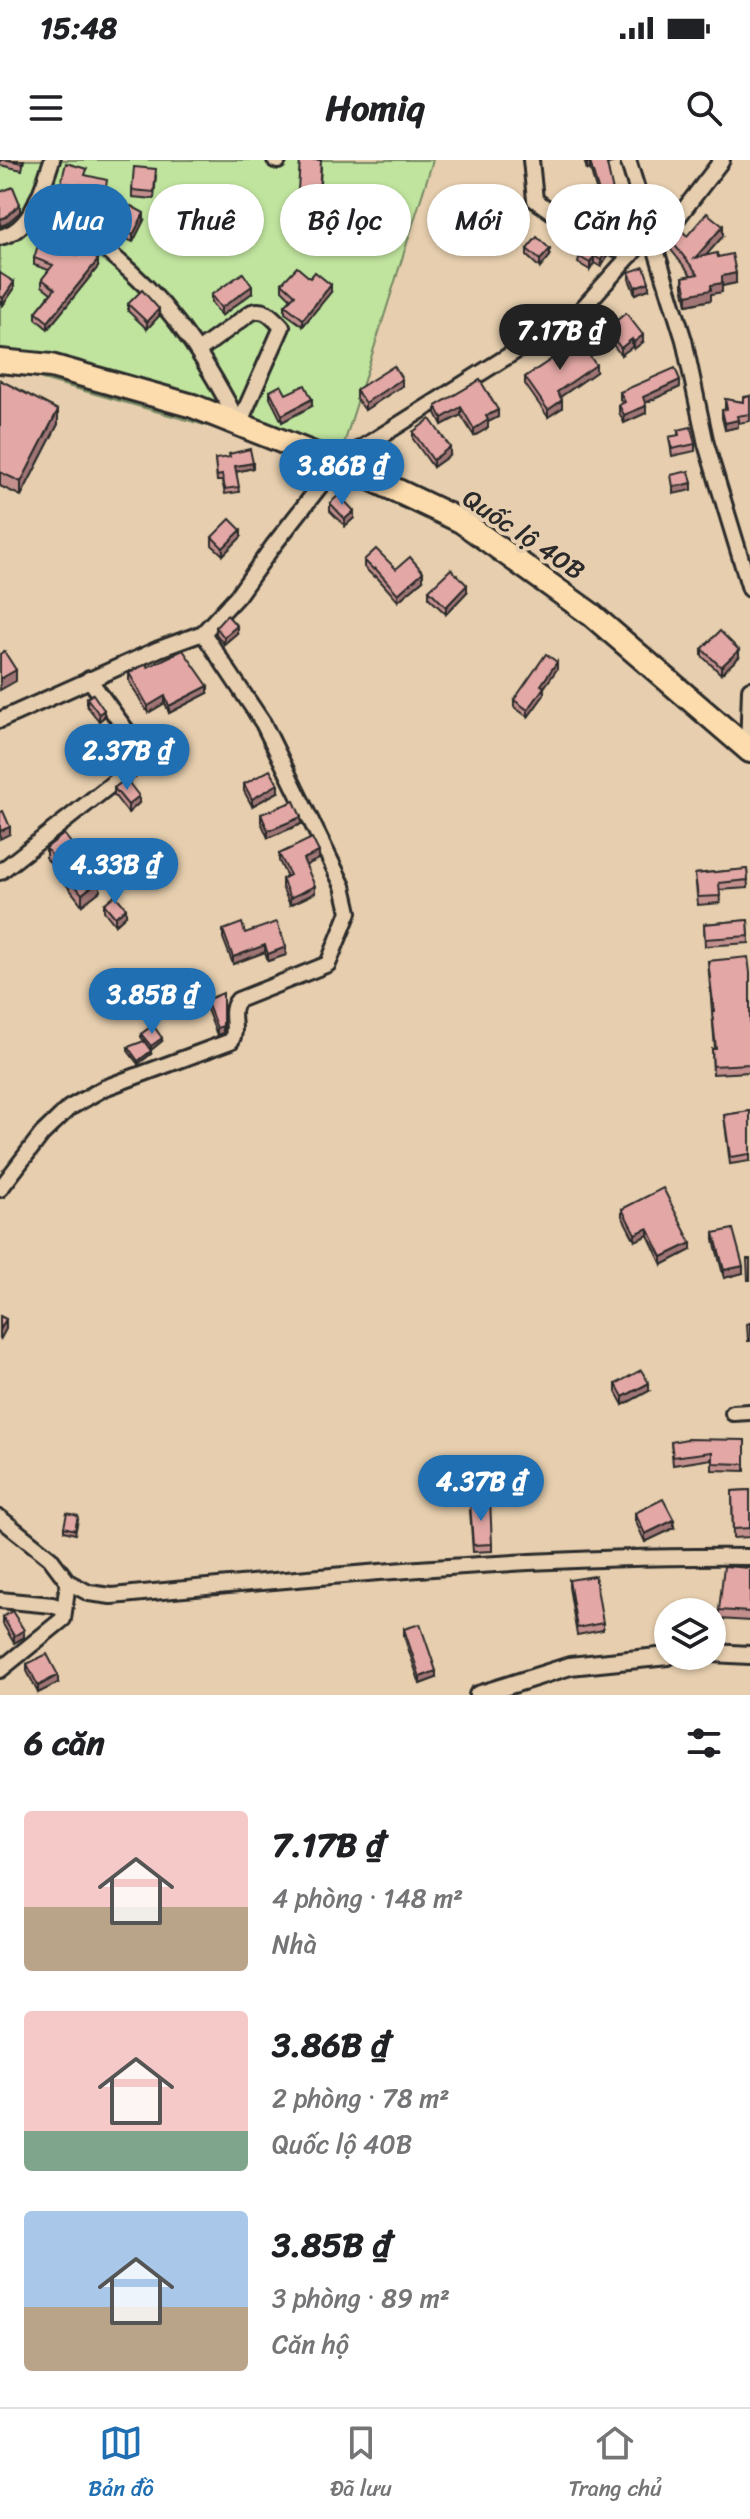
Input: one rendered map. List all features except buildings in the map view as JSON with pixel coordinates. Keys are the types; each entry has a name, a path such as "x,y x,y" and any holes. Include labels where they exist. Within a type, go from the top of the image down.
{"highway":[{"name":"Quốc lộ 40B","path":"0,361 51,366 193,406 338,463 461,521 592,615 749,750"}],"street":[{"path":"43,184 52,160"},
{"path":"531,160 535,200 546,208"},
{"path":"628,160 636,184"},
{"path":"685,202 722,160"},
{"path":"0,237 12,234 24,221"},
{"path":"113,256 135,274 198,351 239,424"},
{"path":"0,720 89,679 203,633 238,595 338,463 581,310 630,256"},
{"path":"659,256 684,340 706,444 750,589"},
{"path":"198,351 252,312 261,310 282,327 239,424"},
{"path":"0,1189 42,1134 69,1108 104,1088 231,1041 234,1036 234,1004 321,968 332,958 349,912 343,886 263,723 203,633"},
{"path":"0,872 136,765 137,745 89,679"},
{"path":"749,750 750,689"},
{"path":"733,1413 750,1412"},
{"path":"0,1518 50,1558 68,1582 89,1593 111,1596 324,1576 566,1560 750,1557"},
{"path":"0,1670 63,1619 68,1582"},
{"path":"0,1600 64,1609"},
{"path":"726,1654 750,1655"},
{"path":"478,1695 570,1666 654,1657"}],"green space":[{"path":"0,160 433,160 411,230 411,184 280,184 280,256 403,256 338,463 0,367"}]}
